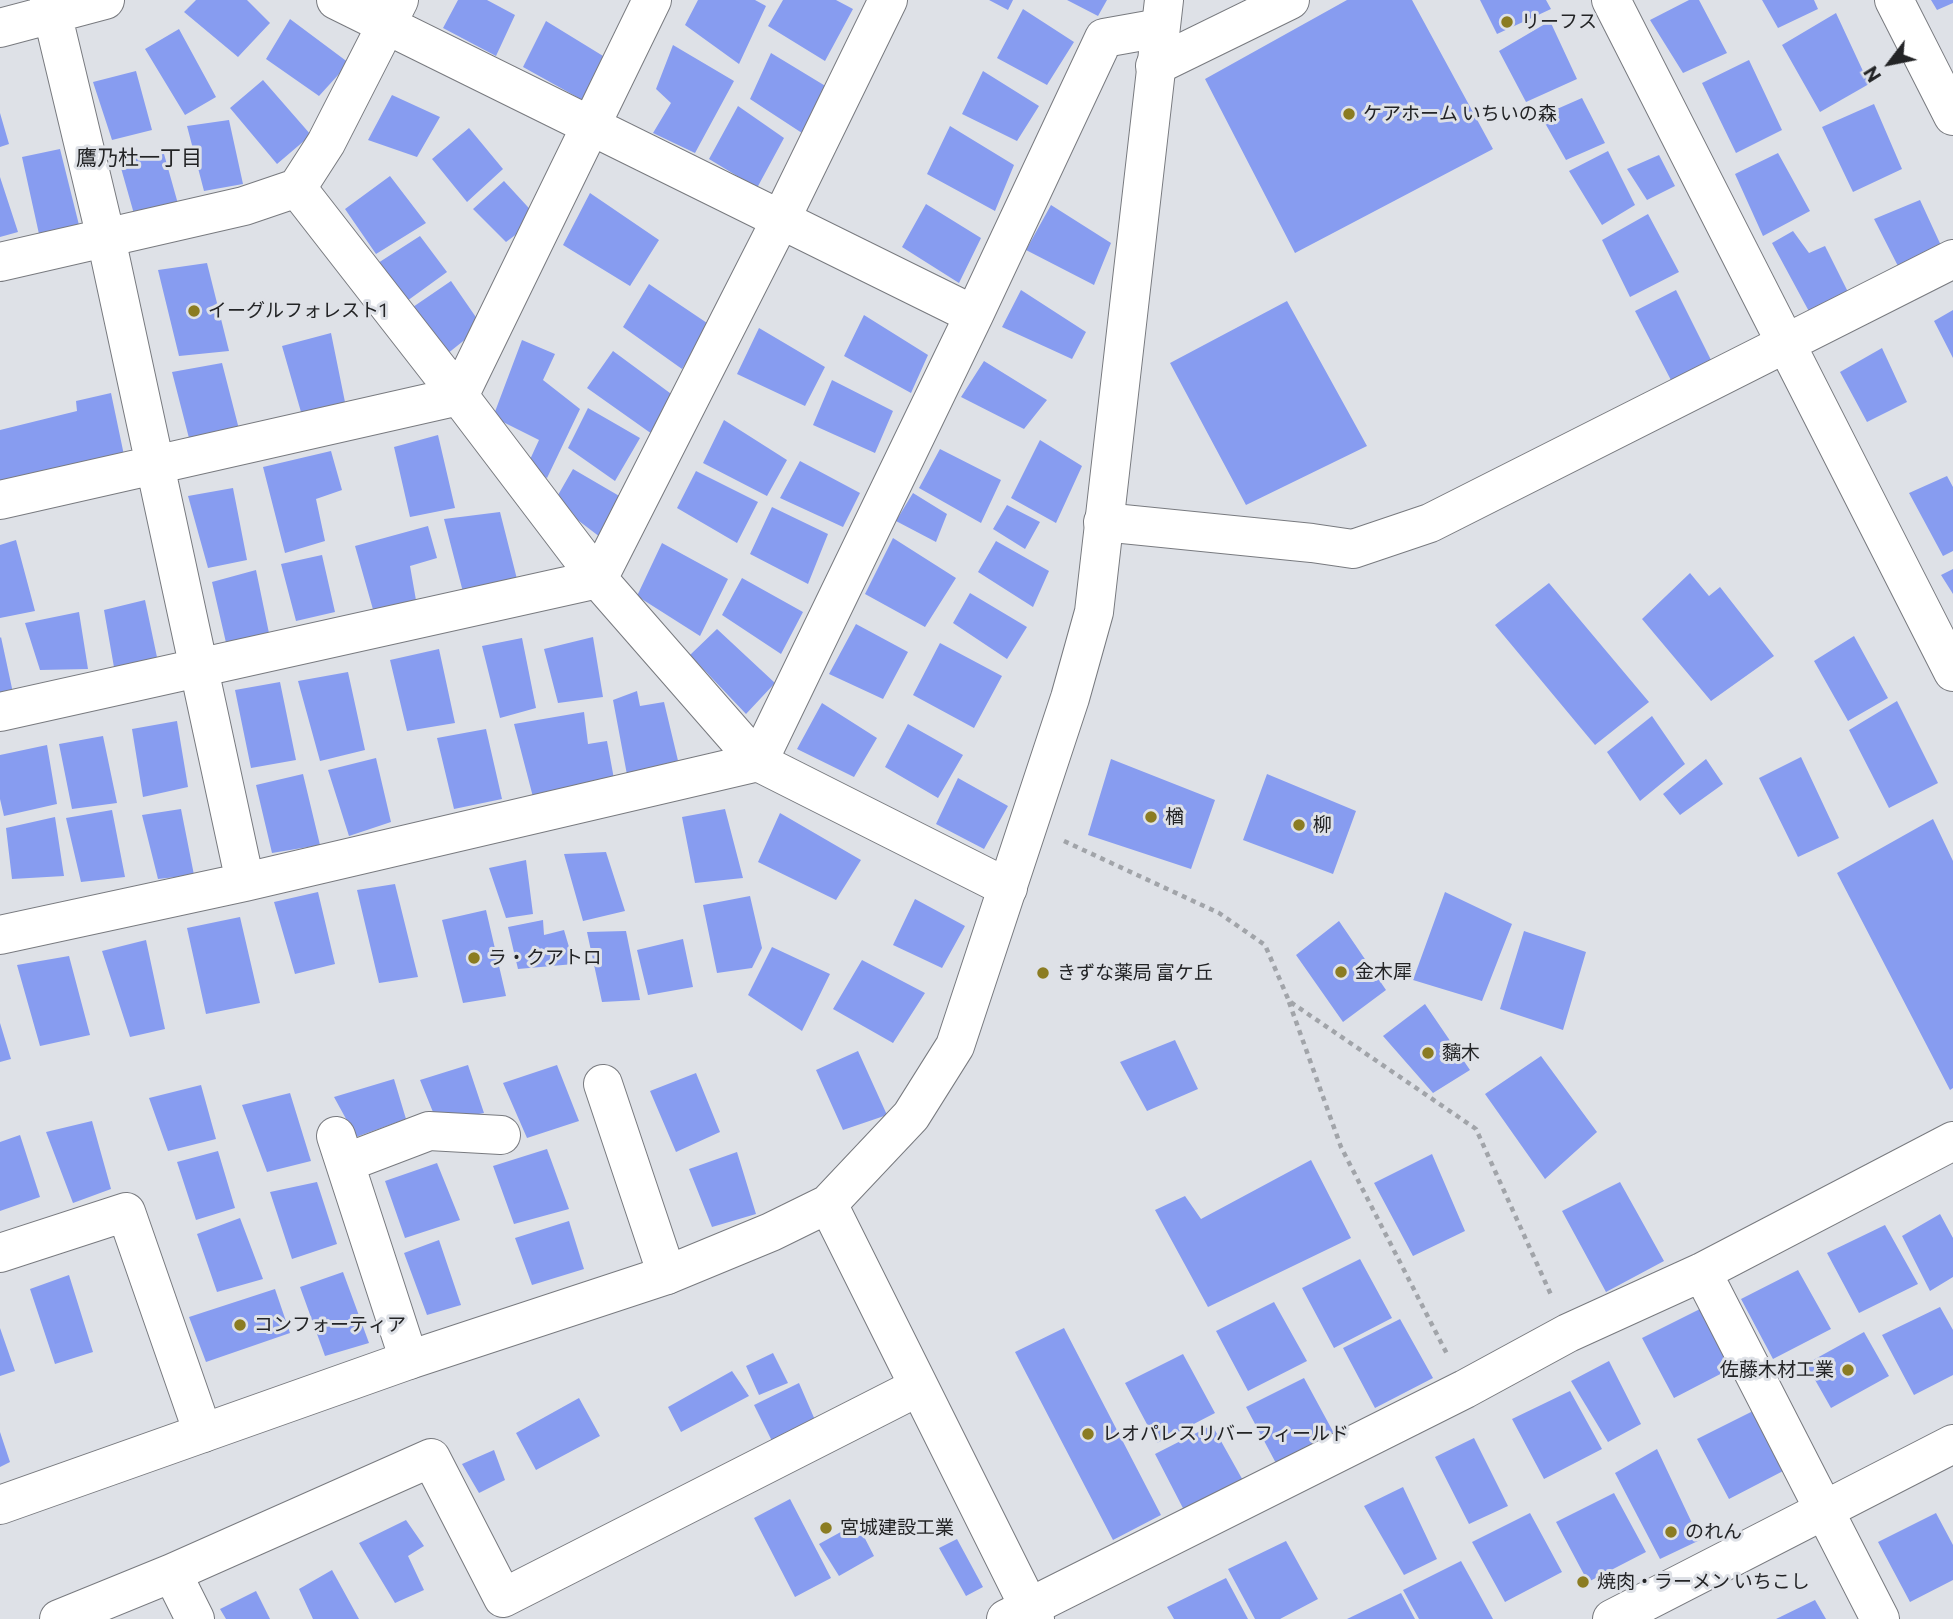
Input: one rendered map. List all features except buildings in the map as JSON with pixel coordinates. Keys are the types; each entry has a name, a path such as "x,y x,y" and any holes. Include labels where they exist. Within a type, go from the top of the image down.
{"street":[{"path":"0,28 51,8 105,0"},
{"path":"336,0 393,13 590,125 974,316"},
{"path":"459,396 652,0"},
{"path":"598,579 781,219 888,0"},
{"path":"1155,66 1290,0"},
{"path":"1611,0 1953,672"},
{"path":"1894,0 1953,116"},
{"path":"51,8 106,238 245,882"},
{"path":"0,262 244,206 297,188 326,143 393,13"},
{"path":"0,1506 409,1360 667,1275 771,1232 828,1204 911,1116 955,1046 1070,698 1094,611 1162,14"},
{"path":"758,762 974,316 1104,38 1162,14"},
{"path":"297,188 598,579 758,762 1008,888"},
{"path":"1103,522 1353,549 1430,523 1953,259"},
{"path":"0,500 459,396"},
{"path":"0,712 598,579"},
{"path":"0,935 245,882 758,762"},
{"path":"603,1084 667,1275"},
{"path":"409,1360 340,1149 429,1131 501,1135"},
{"path":"828,1204 918,1387 1024,1615 1465,1389 1568,1333 1702,1272 1953,1141"},
{"path":"0,1253 126,1212 203,1433"},
{"path":"1702,1272 1880,1619"},
{"path":"59,1619 172,1573 431,1458 509,1608 918,1387"},
{"path":"1612,1619 1953,1444"},
{"path":"172,1573 195,1619"}],"path":[{"path":"1029,825 1219,913 1265,945 1289,1001 1341,1147 1465,1389"},
{"path":"1289,1001 1476,1129 1568,1333"}],"place":[{"name":"リーフス","path":"1507,22"},
{"name":"ケアホーム いちいの森","path":"1349,114"},
{"name":"イーグルフォレスト1","path":"194,311"},
{"name":"楢","path":"1151,817"},
{"name":"柳","path":"1299,825"},
{"name":"ラ・クアトロ","path":"474,958"},
{"name":"金木犀","path":"1341,972"},
{"name":"きずな薬局 富ケ丘","path":"1043,973"},
{"name":"黐木","path":"1428,1053"},
{"name":"コンフォーティア","path":"240,1325"},
{"name":"佐藤木材工業","path":"1848,1370"},
{"name":"レオパレスリバーフィールド","path":"1088,1434"},
{"name":"宮城建設工業","path":"826,1528"},
{"name":"のれん","path":"1671,1532"},
{"name":"焼肉・ラーメン いちこし","path":"1583,1582"}],"district":[{"name":"鷹乃杜一丁目","path":"139,158"}]}
